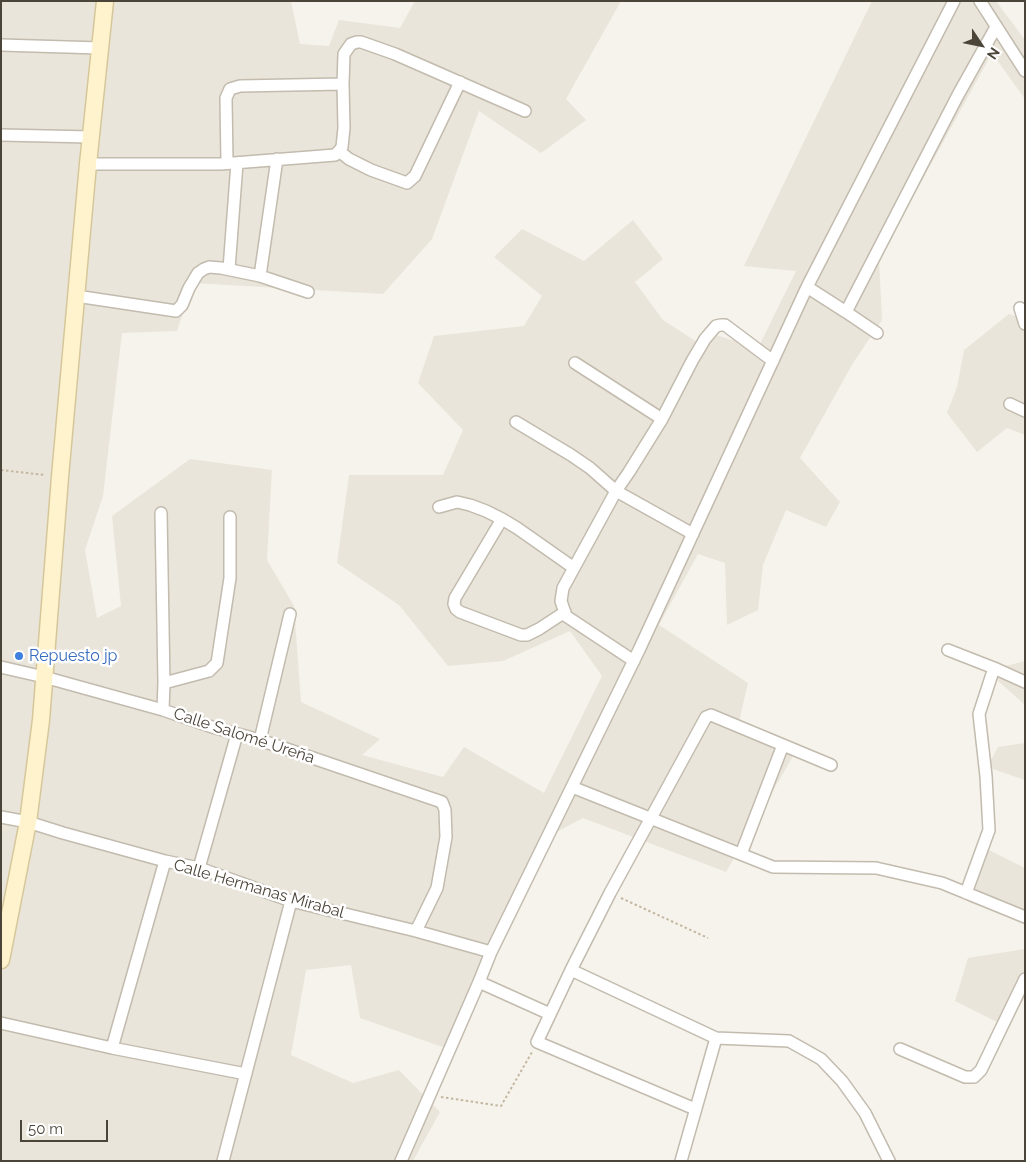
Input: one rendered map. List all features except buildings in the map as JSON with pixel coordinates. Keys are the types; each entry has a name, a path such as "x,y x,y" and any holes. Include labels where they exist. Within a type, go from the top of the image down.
{"street":[{"path":"1,960 28,822 41,720 76,296 105,1"},
{"path":"401,1161 492,952 634,661 807,286 954,1"},
{"path":"980,1 1025,71"},
{"path":"846,312 958,95 996,27"},
{"path":"88,164 232,163 335,155 342,147 344,128 344,54 351,44 357,42 396,54 525,111"},
{"path":"1,45 100,48"},
{"path":"339,152 348,159 370,170 407,183 415,176 460,82"},
{"path":"229,269 232,163 226,98 230,89 240,86 343,84"},
{"path":"1,135 91,137"},
{"path":"260,276 277,159"},
{"path":"76,296 176,311 182,305 198,273 210,267 260,276 308,292"},
{"path":"807,286 876,333"},
{"path":"1020,308 1025,324"},
{"path":"634,661 566,616 561,601 563,588 616,491 662,419 705,339 716,326 725,325 773,360"},
{"path":"575,363 662,419"},
{"path":"1010,404 1025,411"},
{"path":"516,422 571,454 616,491 694,534"},
{"path":"439,507 457,502 470,505 502,519 574,568"},
{"path":"162,513 164,710"},
{"path":"164,683 209,671 217,663 230,578 230,517"},
{"path":"502,519 455,598 454,604 456,609 521,635 526,635 539,629 565,612"},
{"path":"260,740 290,614"},
{"path":"948,650 1025,682"},
{"name":"Calle Salomé Ureña","path":"1,668 44,677 164,710 260,740 442,802 445,810 446,837 437,888 416,931"},
{"path":"966,893 989,830 986,776 979,714 994,668"},
{"path":"695,1109 537,1042 610,893 706,717 711,715 832,764"},
{"path":"199,868 237,734"},
{"path":"741,854 783,745"},
{"path":"572,787 772,866 876,868 942,883 1025,917"},
{"name":"Calle Hermanas Mirabal","path":"1,817 28,822 164,861 199,868 291,901 416,931 492,952"},
{"path":"112,1048 164,861"},
{"path":"224,1161 291,901"},
{"path":"571,970 716,1038 789,1041 821,1059 842,1081 865,1113 889,1161"},
{"path":"900,1049 966,1077 974,1077 981,1070 1025,979"},
{"path":"479,982 550,1014"},
{"path":"1,1023 112,1048 246,1074"},
{"path":"681,1161 716,1038"}],"path":[{"path":"1,470 60,477"},
{"path":"610,893 708,938"},
{"path":"429,1096 501,1106 537,1042"}],"shaded area":[{"path":"1,1 291,1 300,44 329,46 339,20 400,28 415,1 621,1 566,99 586,120 541,153 479,111 432,239 383,294 193,283 177,331 122,333 103,496 85,550 97,618 121,606 112,516 190,459 272,470 267,560 294,606 301,702 380,739 362,755 443,777 464,747 544,793 602,676 570,631 503,661 448,666 399,605 337,563 349,475 443,475 463,430 418,383 434,336 524,326 542,296 494,257 522,229 584,261 633,220 663,259 635,282 663,320 697,342 706,332 758,348 796,271 744,266 872,1 996,1 1025,40 1025,99 992,53 879,259 882,320 853,363 800,458 840,502 826,527 786,510 763,565 758,610 727,625 725,563 698,554 659,625 748,683 739,722 800,744 726,872 583,818 547,837 454,1051 360,1018 351,965 306,970 291,1055 353,1083 399,1070 440,1112 413,1161 1,1161"},
{"path":"1009,314 1025,319 1025,435 1007,428 977,452 947,413 957,387 964,350"},
{"path":"1025,661 1025,705 987,671"},
{"path":"1025,743 1025,780 987,767 998,747"},
{"path":"977,844 1025,868 1025,923 968,902"},
{"path":"1025,949 1025,997 1007,1027 955,1001 968,958"}],"place":[{"name":"Repuesto jp","path":"19,656"}]}
